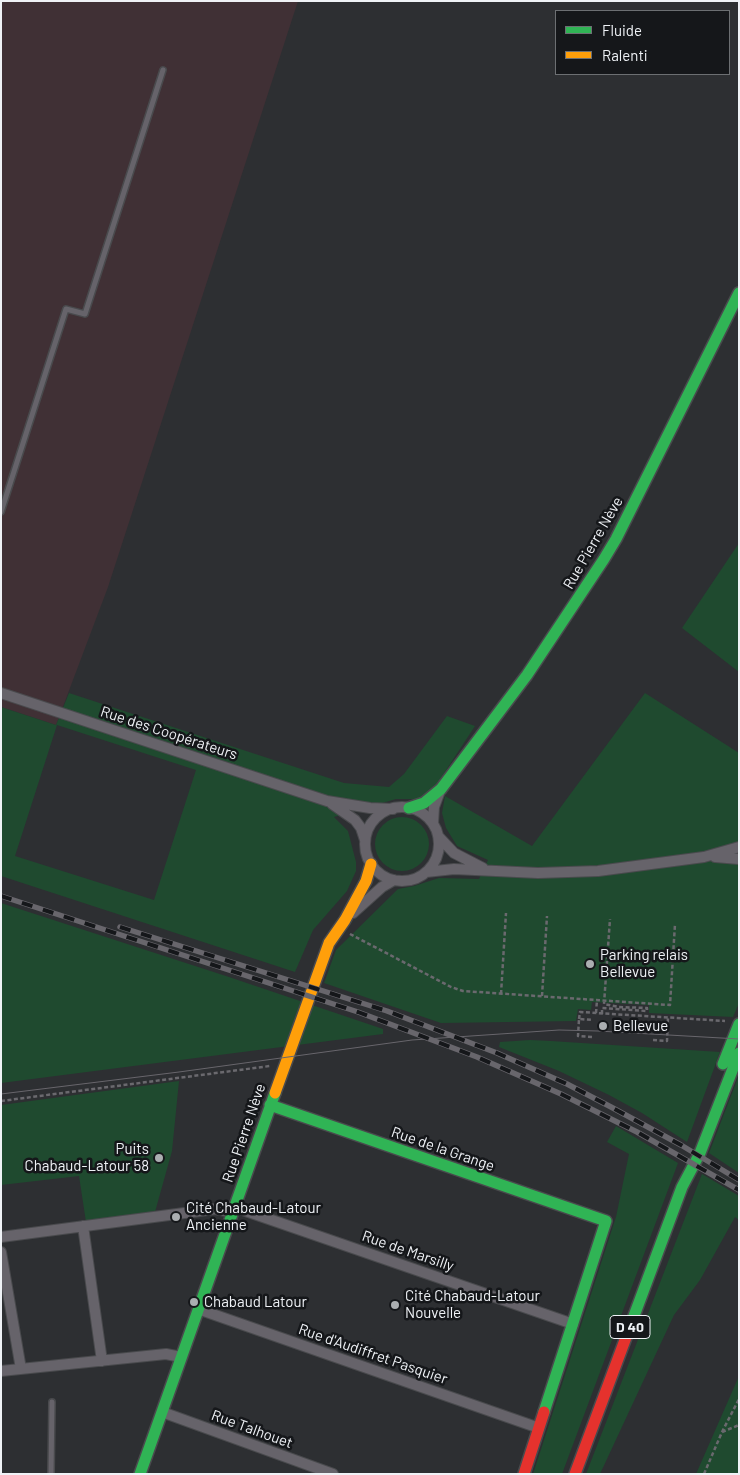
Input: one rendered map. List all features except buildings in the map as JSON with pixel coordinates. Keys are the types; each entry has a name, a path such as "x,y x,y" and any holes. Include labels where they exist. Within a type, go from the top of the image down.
{"street":[{"name":"Rue Pierre Nève","path":"409,808 424,803 441,789 527,675 616,539 739,293"},
{"name":"Rue des Coopérateurs","path":"1,693 327,801 362,807 393,809"},
{"name":"Rue Pierre Nève","path":"433,824 435,803 441,789"},
{"name":"Rue des Coopérateurs","path":"327,801 355,820 366,840"},
{"path":"409,808 422,814 433,824 438,836 437,856 433,865 418,878 394,880 381,874 371,864 366,850 368,829 374,820 383,813 393,809 409,808"},
{"path":"438,836 459,856 491,870"},
{"path":"426,872 440,870 491,870 529,873 575,872 704,857 739,847"},
{"path":"704,857 739,859"},
{"name":"Rue Pierre Nève","path":"140,1474 326,950 366,881 371,864"},
{"name":"Rue Pierre Nève","path":"342,924 377,891 394,880"},
{"name":"D 40","path":"576,1471 682,1187 696,1136 734,1023"},
{"name":"D 40","path":"682,1187 700,1153 739,1053"},
{"name":"Rue de la Grange","path":"270,1105 606,1221 573,1324"},
{"name":"Rue de Marsilly","path":"1,1238 215,1209 233,1209 573,1324"},
{"path":"83,1226 102,1361"},
{"path":"1,1252 21,1369"},
{"name":"Rue d'Audiffret Pasquier","path":"198,1309 539,1428"},
{"path":"524,1474 573,1324"},
{"path":"1,1371 166,1354 181,1357"},
{"name":"Rue Talhouet","path":"162,1412 333,1474"}],"lane":[{"path":"1,512 66,308 85,314 163,70"},
{"path":"51,1474 52,1402"}],"path":[{"path":"501,994 506,913"},
{"path":"542,997 547,916"},
{"path":"602,1014 602,1008 647,1012 647,1008 619,1007 604,1004 610,919"},
{"path":"342,924 450,987 463,991 670,1005 676,924"},
{"path":"596,1000 596,1013"},
{"path":"592,1037 578,1036 580,1012 734,1023"},
{"path":"653,1040 667,1041 668,1017"},
{"path":"579,1019 593,1020"},
{"path":"654,1023 668,1024"},
{"path":"1,1101 284,1064"},
{"path":"704,1474 739,1399"},
{"path":"722,1432 739,1425"}],"shaded area":[{"path":"1,1 298,1 108,587 56,725 1,707"}],"green space":[{"path":"739,543 739,672 682,628"},
{"path":"69,693 344,783 389,787 404,774 447,716 475,726 439,781 421,799 396,799 334,817 348,831 356,862 356,871 347,891 313,930 295,972 1,876 1,707 56,725","holes":["57,725 196,770 154,900 15,856"]},
{"path":"645,693 739,753 739,1003 733,1017 649,1013 649,1005 592,1002 591,1010 578,1009 576,1021 441,1023 324,983 336,950 398,889 439,878 479,879 488,860 457,846 446,828 442,813 445,796 532,846"},
{"path":"402,817 412,819 421,825 427,834 429,844 427,854 421,863 412,869 402,871 392,869 383,863 377,854 375,844 377,834 383,825 392,819"},
{"path":"1,903 383,1029 383,1034 1,1083"},
{"path":"530,1040 720,1052 687,1142 642,1113 609,1095 559,1071 499,1047 500,1042"},
{"path":"739,1075 739,1173 709,1153"},
{"path":"179,1081 172,1151 155,1212 86,1222 79,1176 1,1185 1,1105"},
{"path":"616,1126 678,1163 562,1474 533,1474 616,1217 629,1154 607,1142"},
{"path":"702,1174 739,1196 739,1220 735,1217 700,1280 674,1315 600,1474 586,1474"},
{"path":"739,1376 739,1474 696,1474"}],"tram line":[{"path":"1,1094 412,1040 559,1030 739,1039"}],"railway":[{"path":"1,896 358,1012 477,1057 561,1094 637,1132 739,1190"},
{"path":"120,927 387,1011 497,1053 567,1084 611,1107 681,1145 739,1180"}],"traffic: fast":[{"path":"409,808 424,803 441,789 527,675 604,559 616,539 739,293"},
{"path":"723,1064 739,1024"},
{"path":"631,1324 682,1187 700,1153 739,1053"},
{"path":"140,1474 275,1093"},
{"path":"270,1105 606,1221 544,1412"}],"traffic: slow":[{"path":"275,1093 329,943 345,920 366,881 371,864"}],"traffic: jam":[{"path":"575,1474 631,1324"},
{"path":"524,1474 544,1412"}],"place":[{"name":"Parking relais Bellevue","path":"590,964"},
{"name":"Bellevue","path":"603,1026"},
{"name":"Puits Chabaud-Latour 58","path":"159,1158"},
{"name":"Cité Chabaud-Latour Ancienne","path":"176,1217"},
{"name":"Chabaud Latour","path":"194,1302"},
{"name":"Cité Chabaud-Latour Nouvelle","path":"395,1305"}]}
